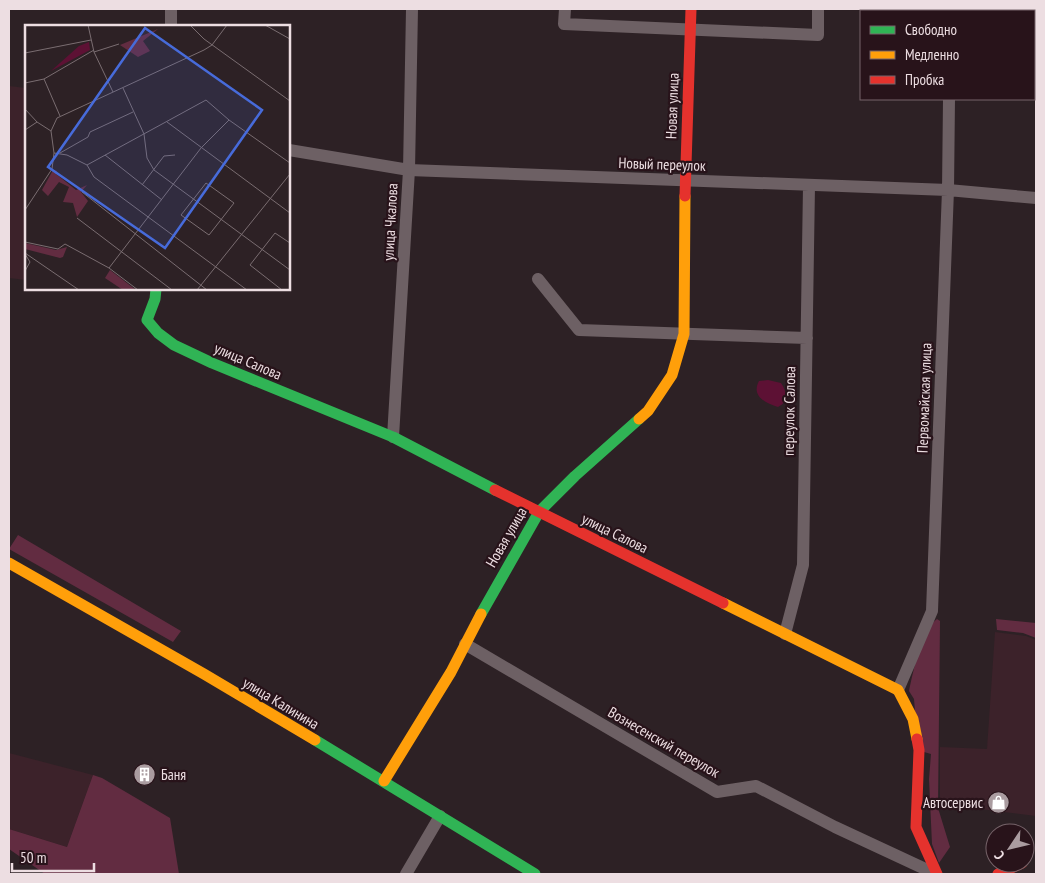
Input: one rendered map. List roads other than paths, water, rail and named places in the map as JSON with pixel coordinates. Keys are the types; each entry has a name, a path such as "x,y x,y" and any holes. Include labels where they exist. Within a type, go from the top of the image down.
{"street":[{"path":"171,9 171,25"},
{"name":"улица Чкалова","path":"393,437 409,170 412,9"},
{"path":"564,9 564,24 818,35 818,9"},
{"name":"Новая улица","path":"384,781 450,672 539,512 574,476 648,411 672,375 684,334 685,182 691,9"},
{"name":"Первомайская улица","path":"898,690 932,611 948,190 949,100"},
{"name":"Новый переулок","path":"290,150 409,170 685,182 948,190 1036,198"},
{"name":"переулок Салова","path":"785,634 803,565 809,186"},
{"path":"538,279 579,330 807,338"},
{"name":"улица Салова","path":"156,290 155,299 147,320 158,333 174,345 393,437 539,512 898,690"},
{"name":"улица Калинина","path":"9,563 204,674 384,781 535,874"},
{"name":"Вознесенский переулок","path":"465,644 717,792 756,786 835,828 936,874"},
{"path":"898,690 913,719 919,750 916,827 936,874"},
{"path":"406,874 440,816"}],"place":[{"name":"Баня","path":"145,774"},
{"name":"Автосервис","path":"999,802"}]}
